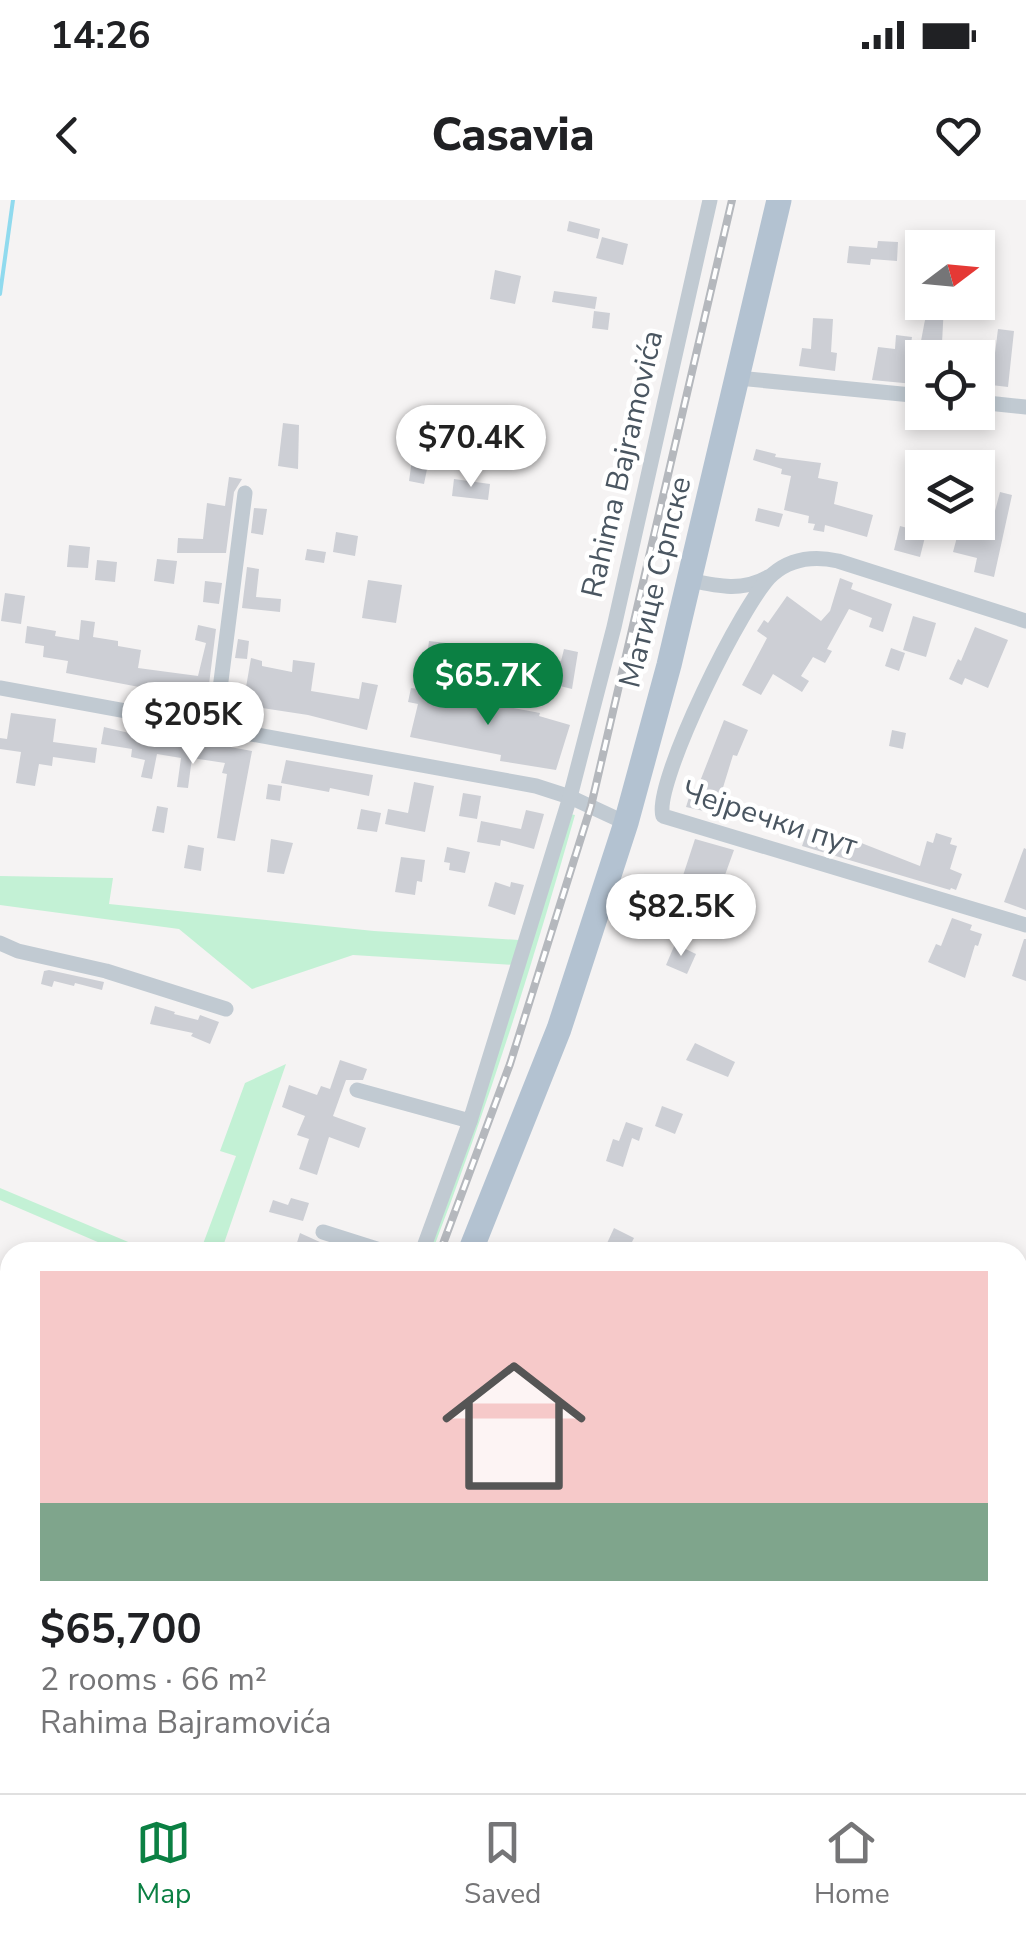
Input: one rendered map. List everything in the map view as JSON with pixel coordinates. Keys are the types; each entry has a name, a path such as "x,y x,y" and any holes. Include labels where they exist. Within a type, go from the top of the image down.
{"main road":[{"name":"Матице Српске","path":"474,1242 559,1029 626,822 690,580 779,200"}],"street":[{"name":"Rahima Bajramovića","path":"426,1242 470,1121 570,797 614,627 710,200"},
{"path":"738,378 905,394"},
{"path":"995,403 1026,406"},
{"path":"214,728 245,494"},
{"path":"690,580 742,587 805,558 823,558 877,571 1026,621"},
{"name":"Чејречки пут","path":"771,575 710,678 668,775 660,804 663,816 1026,925"},
{"path":"0,688 536,786 626,822"},
{"path":"0,943 226,1008"},
{"path":"357,1090 470,1121"},
{"path":"322,1232 354,1242"}],"green space":[{"path":"565,813 575,815 472,1144 436,1242 426,1242"},
{"path":"0,876 113,878 109,904 374,931 519,940 515,965 353,955 252,989 179,929 0,905"},
{"path":"286,1064 224,1242 204,1242 236,1156 220,1151 245,1083"},
{"path":"0,1188 128,1242 98,1242 0,1200"}],"building":[{"path":"569,221 600,229 598,239 567,231"},
{"path":"602,237 628,244 623,265 596,258"},
{"path":"878,241 898,242 897,261 871,259 870,265 847,263 849,246 877,248"},
{"path":"495,270 521,276 515,304 490,299"},
{"path":"554,291 597,297 595,309 552,302"},
{"path":"594,311 610,313 608,330 592,328"},
{"path":"813,318 833,319 831,352 837,353 835,371 799,366 802,348 811,349"},
{"path":"925,320 943,320 942,340 921,340"},
{"path":"998,329 1014,331 1008,387 995,385"},
{"path":"896,335 912,337 905,340 905,383 872,380 878,347 895,349"},
{"path":"411,421 436,425 424,484 409,481 414,445 408,444"},
{"path":"283,423 299,425 298,469 278,466"},
{"path":"756,449 776,454 775,457 821,463 818,478 838,482 834,504 873,515 867,537 825,525 824,532 813,530 815,524 808,523 809,516 784,510 791,476 753,460"},
{"path":"229,477 242,479 234,492 226,553 177,553 178,538 203,539 207,503 225,506"},
{"path":"454,479 490,484 488,500 452,496"},
{"path":"1000,492 1012,495 994,577 974,572 977,558 953,552 956,540 995,540 995,511"},
{"path":"254,508 267,509 263,535 251,533"},
{"path":"758,508 783,514 779,527 755,521"},
{"path":"900,526 905,527 905,540 924,540 920,557 894,550"},
{"path":"336,532 358,536 355,556 333,552"},
{"path":"69,545 90,547 88,568 67,567"},
{"path":"307,549 326,552 324,563 305,560"},
{"path":"157,559 177,561 174,584 154,581"},
{"path":"97,560 117,562 115,582 95,580"},
{"path":"247,567 259,569 256,597 281,599 280,612 242,608"},
{"path":"840,578 853,583 851,589 892,604 883,632 869,627 872,618 849,609 827,649 832,651 825,663 813,657 801,676 809,681 802,692 773,674 761,695 742,685 767,638 757,631 764,620 768,623 787,596 821,621 830,611"},
{"path":"368,580 402,585 396,623 362,618"},
{"path":"205,581 222,583 219,604 203,602"},
{"path":"5,593 25,596 21,624 1,621"},
{"path":"913,616 936,623 926,657 903,650"},
{"path":"81,620 95,622 93,637 141,650 138,668 198,676 206,643 195,640 198,625 216,629 207,700 66,673 68,661 43,657 44,646 25,643 27,626 79,640"},
{"path":"975,627 1008,640 988,688 965,678 962,685 949,679"},
{"path":"238,639 249,641 247,659 235,658"},
{"path":"429,641 481,647 478,667 446,662 446,667 426,664"},
{"path":"891,648 905,653 899,671 885,666"},
{"path":"564,649 578,652 572,689 552,684 557,660 561,661"},
{"path":"251,658 262,661 262,666 292,672 293,660 315,663 311,691 359,699 362,682 378,685 367,730 308,715 243,705"},
{"path":"411,688 470,696 540,713 539,716 570,725 556,770 500,761 501,755 410,737 418,704 408,702"},
{"path":"11,713 56,719 53,742 97,748 95,763 53,757 52,766 39,764 35,786 16,783 21,752 0,749 0,738 7,739"},
{"path":"724,720 748,730 737,756 733,755 721,794 735,802 730,817 686,807"},
{"path":"104,727 158,740 159,734 252,751 235,841 217,838 227,774 222,773 225,763 192,758 188,788 177,787 181,758 157,754 152,779 141,777 145,760 131,757 132,749 101,744"},
{"path":"892,730 906,733 903,749 889,746"},
{"path":"286,760 373,775 369,796 281,783"},
{"path":"414,782 434,786 425,832 385,824 388,809 408,813"},
{"path":"268,784 282,786 280,801 266,799"},
{"path":"463,793 481,796 477,819 459,816"},
{"path":"157,806 168,808 164,833 152,831"},
{"path":"361,809 381,813 377,832 357,829"},
{"path":"526,810 544,814 534,849 501,840 500,846 477,842 481,821 521,829"},
{"path":"808,829 844,841 846,837 920,866 927,841 933,843 936,833 952,838 950,844 957,846 950,869 962,874 956,890 950,890 802,846"},
{"path":"271,839 293,843 284,874 267,872"},
{"path":"695,839 734,850 725,875 740,884 734,899 725,895 718,915 693,906 691,913 673,906"},
{"path":"188,845 204,848 201,871 184,868"},
{"path":"447,847 470,852 465,873 449,870 450,863 444,862"},
{"path":"1026,849 1026,910 1004,902"},
{"path":"401,857 425,860 422,882 417,881 415,895 395,892"},
{"path":"495,882 510,887 511,882 524,885 515,915 488,906"},
{"path":"952,918 972,925 970,930 982,934 965,978 928,962 936,944 941,946"},
{"path":"1026,939 1026,981 1012,976"},
{"path":"675,944 696,954 687,974 666,965"},
{"path":"44,971 104,982 102,990 75,983 74,986 54,981 52,987 41,984"},
{"path":"155,1006 198,1020 200,1015 219,1022 210,1044 191,1036 193,1033 150,1024"},
{"path":"695,1043 735,1062 728,1077 686,1060"},
{"path":"340,1060 367,1069 363,1080 346,1080 333,1116 366,1128 359,1148 329,1137 317,1175 299,1169 309,1139 297,1135 305,1116 282,1107 289,1085 317,1095 321,1086 330,1089"},
{"path":"662,1106 683,1114 675,1134 655,1126"},
{"path":"626,1122 643,1128 639,1141 632,1138 623,1167 606,1161 613,1139 619,1141"},
{"path":"291,1198 309,1203 303,1221 269,1212 273,1200 288,1205"},
{"path":"614,1228 634,1238 632,1242 608,1242"},
{"path":"300,1233 320,1242 297,1242"}],"waterway":[{"path":"0,294 13,200"}],"railway":[{"path":"444,1242 510,1064 591,806 732,200"}]}
